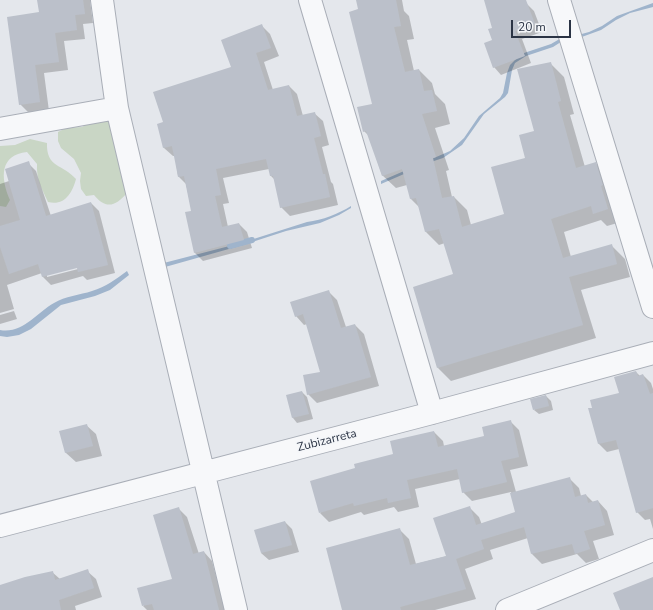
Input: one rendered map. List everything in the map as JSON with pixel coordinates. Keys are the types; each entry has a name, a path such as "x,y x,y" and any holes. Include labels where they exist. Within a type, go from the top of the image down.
{"street":[{"path":"102,0 117,108 236,610"},
{"path":"310,0 432,413"},
{"path":"559,0 653,307"},
{"path":"0,129 117,108"},
{"name":"Zubizarreta","path":"0,526 432,413 653,353"},
{"path":"507,610 653,550"}],"green space":[{"path":"105,119 112,124 116,140 114,148 115,147 127,193 119,201 111,204 103,203 94,195 86,196 81,189 81,173 74,159 61,148 58,141 58,132 66,128 82,127 89,123"},
{"path":"30,139 47,143 47,151 52,161 76,179 70,194 59,202 48,202 38,179 37,164 27,152 18,154 7,162 4,175 10,200 6,207 0,206 0,146 15,145"}],"water":[{"path":"653,3 653,7 630,13 601,30 579,38 578,35 602,26 617,16"},
{"path":"563,37 564,40 553,47 526,56 515,63 512,70 508,93 484,114 462,145 443,158 381,184 381,181 450,151 464,138 479,116 500,98 503,93 510,65 524,53 551,44"},
{"path":"351,206 351,208 339,215 320,223 286,231 158,269 156,265 241,243 307,222 325,218"},
{"path":"127,271 129,275 110,290 95,296 61,305 31,329 19,335 7,337 0,336 0,330 16,329 29,322 47,307 58,301 102,287"}],"building":[{"path":"37,0 83,0 85,14 75,15 77,30 55,33 59,62 35,65 40,102 19,105 7,17 39,12"},
{"path":"356,0 396,0 401,26 394,27 405,72 419,69 424,91 432,90 437,111 422,114 436,157 433,158 442,198 454,196 462,227 504,214 491,167 525,158 519,135 534,131 517,69 551,62 561,101 558,102 576,168 596,162 608,209 593,214 591,206 551,219 563,258 612,244 617,264 569,277 583,325 437,368 413,287 453,274 439,229 425,232 416,198 410,199 402,169 382,176 366,131 363,132 357,107 372,104 349,12 358,9"},
{"path":"484,0 526,0 535,24 515,31 525,56 493,68 484,43 492,40 488,29 492,28"},
{"path":"262,24 271,48 256,53 268,90 289,85 297,116 315,112 321,136 314,138 330,197 280,208 273,176 270,176 266,159 216,169 221,195 215,196 222,227 239,223 244,240 194,253 185,212 191,211 184,176 178,177 172,146 163,148 157,124 163,122 153,92 231,67 221,40"},
{"path":"29,161 46,216 91,202 108,265 78,272 77,268 42,277 38,264 9,274 0,247 0,226 20,220 5,169"},
{"path":"329,290 341,328 355,324 371,377 307,395 303,375 320,372 303,314 295,317 290,302"},
{"path":"636,371 638,376 643,374 650,394 653,393 653,508 636,513 616,440 598,444 588,408 592,408 590,400 619,393 614,377"},
{"path":"302,391 309,414 292,418 286,395"},
{"path":"546,395 549,406 533,410 530,399"},
{"path":"511,420 519,457 501,461 507,482 462,493 457,469 407,480 411,498 388,503 387,498 354,506 353,503 319,513 310,481 355,468 354,464 393,454 390,441 434,431 438,447 484,436 482,427"},
{"path":"87,424 93,446 65,453 59,431"},
{"path":"570,477 575,497 586,494 588,503 598,500 605,525 584,531 590,549 575,554 572,544 531,554 524,527 481,540 484,549 456,559 466,589 400,607 401,610 342,610 326,548 400,528 410,565 446,556 433,518 470,506 476,525 515,512 510,493"},
{"path":"179,507 193,554 204,551 219,610 154,610 152,604 142,606 137,588 172,579 153,515"},
{"path":"285,521 292,545 261,553 254,530"},
{"path":"88,569 94,588 59,600 61,610 0,610 0,585 25,577 53,571 55,580"},
{"path":"653,577 653,610 620,610 613,593"}],"waterway":[{"path":"230,246 252,240"}]}
